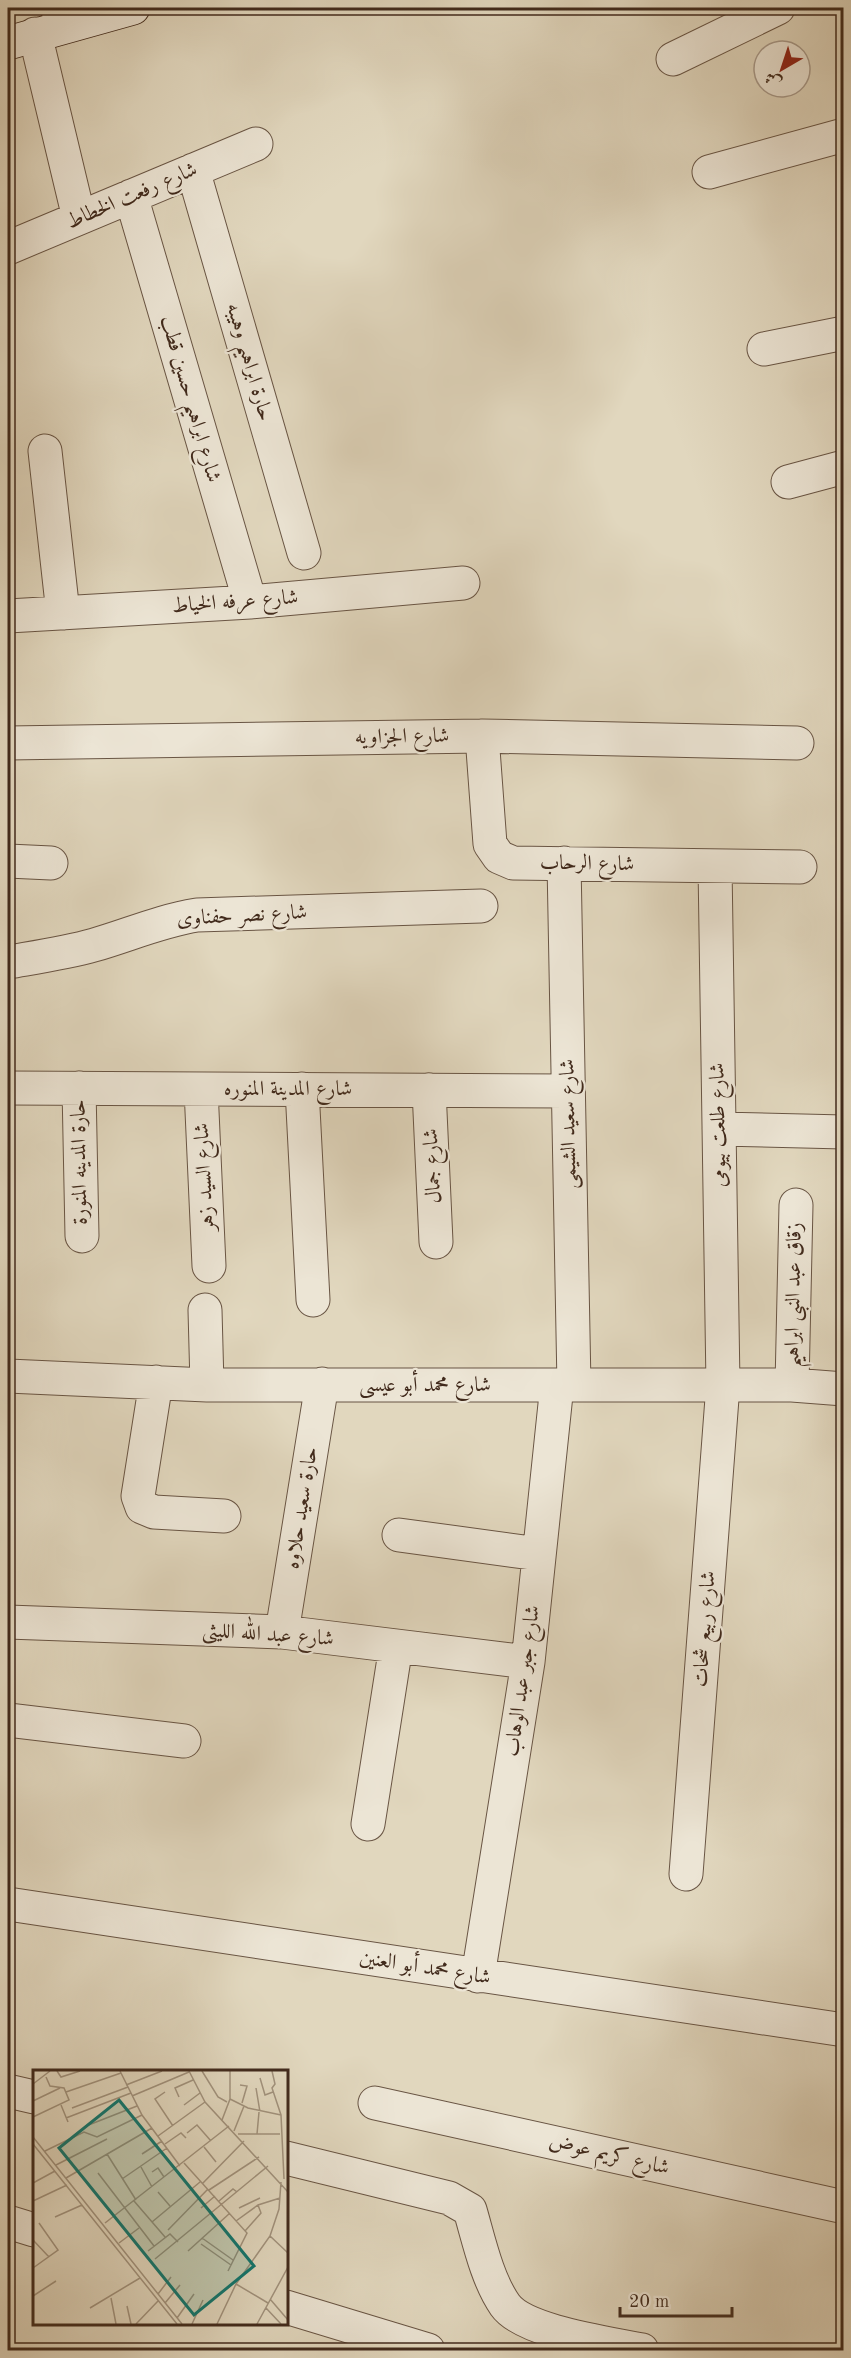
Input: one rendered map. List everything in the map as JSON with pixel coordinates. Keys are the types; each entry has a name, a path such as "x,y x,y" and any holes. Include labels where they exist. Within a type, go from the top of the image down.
{"street":[{"path":"79,218 37,28 133,8"},
{"path":"673,59 778,8"},
{"path":"709,172 843,135"},
{"name":"شارع رفعت الخطاط","path":"8,248 256,144"},
{"name":"حارة ابراهيم وهيبه","path":"194,170 304,553"},
{"name":"شارع ابراهيم حسين قطب","path":"131,196 250,602"},
{"path":"764,349 843,333"},
{"path":"45,452 63,613"},
{"path":"788,482 843,467"},
{"name":"شارع عرفه الخياط","path":"8,616 250,602 463,583"},
{"name":"شارع الجزاويه","path":"8,743 482,736 797,743"},
{"name":"شارع الرحاب","path":"482,736 490,844 498,857 513,863 800,867"},
{"path":"8,861 51,863"},
{"name":"شارع سعيد الشيمى","path":"564,863 568,1090 566,1385"},
{"name":"شارع طلعت بيومى","path":"715,866 723,1385"},
{"name":"شارع نصر حفناوى","path":"8,962 97,944 166,920 197,915 481,906"},
{"name":"شارع المدينة المنوره","path":"8,1088 568,1090"},
{"name":"حارة المدينه المنورة","path":"79,1088 82,1236"},
{"name":"شارع السيد زهر","path":"201,1089 209,1266"},
{"path":"302,1089 313,1300"},
{"name":"شارع جمال","path":"429,1090 436,1242"},
{"path":"719,1129 843,1132"},
{"name":"زقاق عبد النبى ابراهيم","path":"792,1385 796,1205"},
{"path":"205,1310 207,1385"},
{"name":"شارع محمد أبو عيسى","path":"8,1376 207,1385 792,1385 843,1389"},
{"path":"156,1382 138,1496 142,1507 154,1512 224,1515"},
{"name":"حارة سعيد حلاوه","path":"282,1632 322,1384"},
{"name":"شارع جبر عبد الوهاب","path":"478,1976 528,1662 539,1554 566,1385"},
{"name":"شارع ربيع شحات","path":"686,1874 723,1385"},
{"path":"399,1535 539,1554"},
{"name":"شارع عبد الله الليثى","path":"8,1622 282,1632 528,1662"},
{"path":"368,1824 396,1646"},
{"path":"8,1720 184,1741"},
{"name":"شارع محمد أبو العنين","path":"8,1904 843,2030"},
{"path":"8,2091 33,2097"},
{"name":"شارع كريم عوض","path":"375,2103 843,2206"},
{"path":"288,2158 449,2198 470,2210 493,2281 501,2298 506,2306 528,2324 642,2350"},
{"path":"8,2222 33,2230"},
{"path":"288,2308 428,2350"}]}
